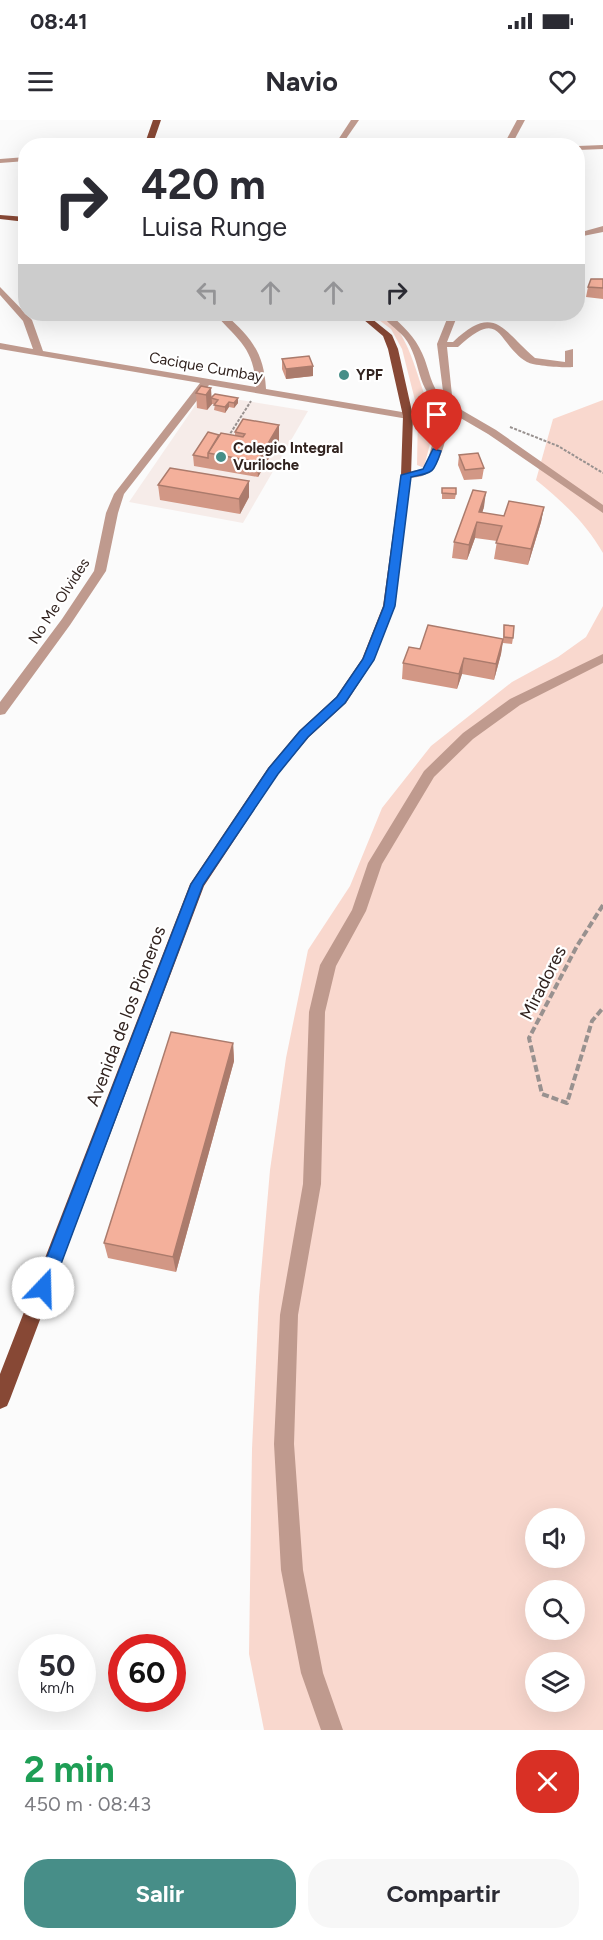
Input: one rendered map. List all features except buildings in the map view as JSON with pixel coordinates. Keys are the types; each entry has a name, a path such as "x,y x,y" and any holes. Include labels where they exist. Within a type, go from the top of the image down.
{"main road":[{"path":"151,138 157,120"},
{"path":"0,217 18,219"},
{"name":"Avenida de los Pioneros","path":"0,1399 197,884 273,771 304,734 341,700 368,660 379,636 389,606 406,475 408,416 393,348 387,335 370,321"}],"street":[{"path":"343,138 355,120"},
{"path":"511,138 520,120"},
{"path":"585,148 603,147"},
{"path":"0,160 18,159"},
{"path":"585,234 603,230"},
{"path":"585,237 603,239"},
{"path":"0,290 18,310"},
{"path":"27,321 40,354"},
{"path":"228,321 246,338 256,354 260,369 261,392"},
{"path":"392,321 409,337 418,354 430,392 448,408 492,432 603,510"},
{"path":"406,475 426,472 431,468 448,408 449,399 442,344 450,321"},
{"path":"442,344 455,345 470,331 492,327 508,334 532,361 570,365 570,351"},
{"name":"Cacique Cumbay","path":"0,346 408,416"},
{"name":"No Me Olvides","path":"0,711 66,622 100,571 112,513 119,494 206,382"},
{"path":"332,1730 312,1673 292,1570 284,1444 289,1315 312,1184 317,1012 328,965 359,911 375,863 429,774 468,736 515,702 603,658"}],"path":[{"path":"228,437 252,400 261,392"},
{"path":"505,425 526,432 603,473"},
{"name":"Miradores","path":"603,905 577,946 529,1038 542,1094 567,1102 592,1021 603,1008"}],"shaded area":[{"path":"380,321 392,323 407,345 434,418 424,468 417,465 418,412 402,349 391,329"},
{"name":"Colegio Integral Vuriloche","path":"203,394 308,411 243,523 129,502"},
{"path":"603,400 603,553 573,514 536,480 553,419"},
{"path":"603,606 603,1730 264,1730 249,1654 252,1449 259,1297 270,1170 286,1058 308,950 350,886 382,808 431,746 512,682 558,657 586,637"}],"place":[{"name":"YPF","path":"344,375"},
{"name":"Colegio Integral Vuriloche","path":"221,457"}],"route":[{"path":"43,1288 197,884 273,771 304,734 341,700 368,660 389,606 406,475 426,472 431,468 437,451"}]}
